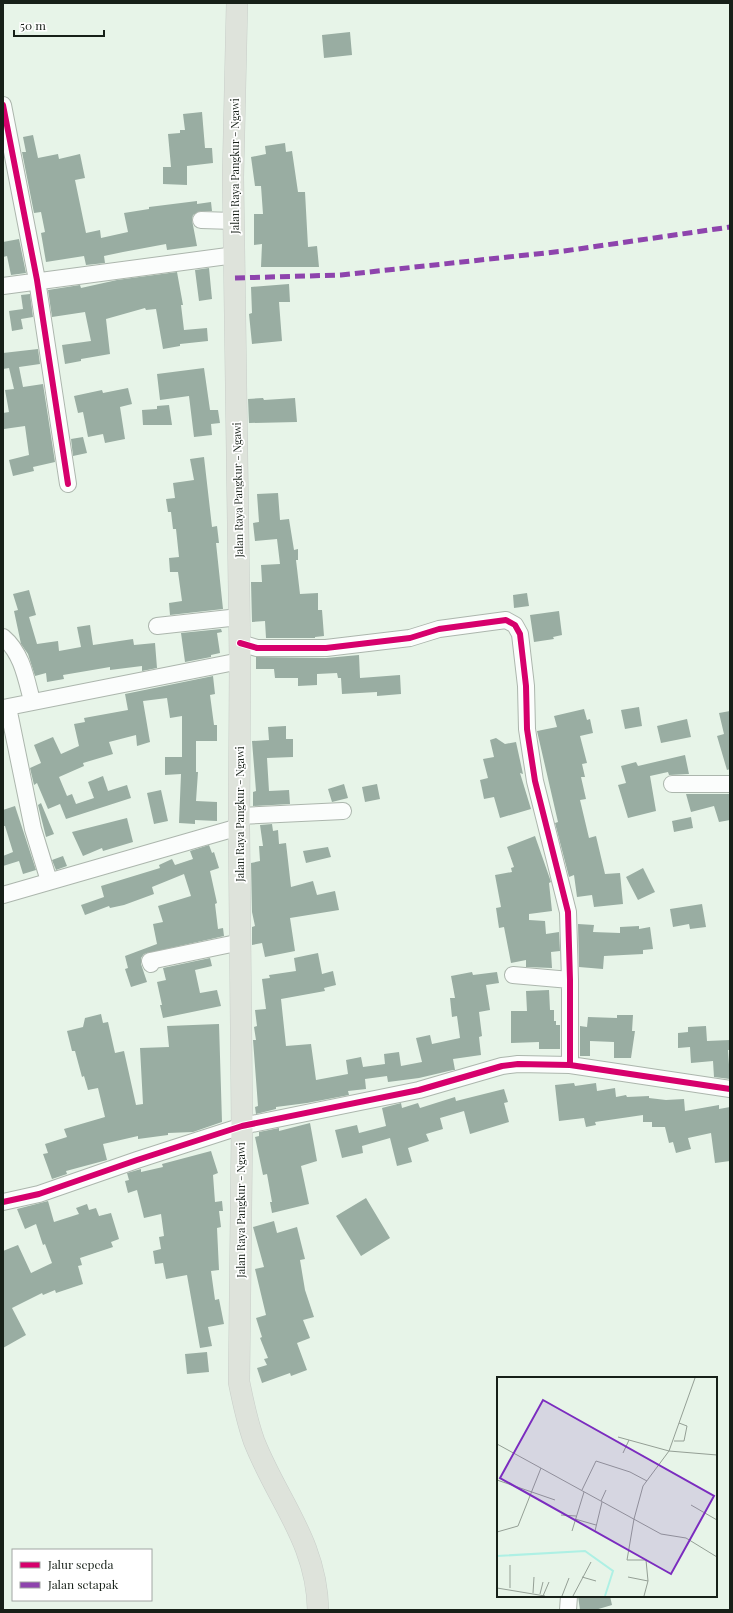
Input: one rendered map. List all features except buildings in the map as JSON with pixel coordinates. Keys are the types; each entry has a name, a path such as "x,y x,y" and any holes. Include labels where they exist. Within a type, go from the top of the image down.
{"main road":[{"name":"Jalan Raya Pangkur - Ngawi","path":"237,3 234,221 240,652 239,821 242,1126 240,1382 243,1404 255,1442 306,1545 316,1581 318,1610"}],"street":[{"path":"3,105 37,280 68,484"},
{"path":"201,220 234,221"},
{"path":"3,286 37,280 235,255"},
{"path":"158,626 239,617"},
{"path":"49,881 33,829 5,708 257,648 326,648 410,638 440,630 506,620 514,625 520,634 526,686 527,729 535,781 568,912 570,1065"},
{"path":"3,637 10,643 18,655 32,701"},
{"path":"672,784 730,784"},
{"path":"3,895 239,821 343,811"},
{"path":"151,964 150,961 241,942"},
{"path":"513,975 570,980"},
{"path":"3,1202 39,1194 242,1126 419,1090 502,1066 535,1063 570,1065 730,1089"},
{"path":"568,1610 569,1597"}],"marked path":[{"path":"235,278 341,275 564,251 730,227"}],"cycle path":[{"path":"3,105 37,280 68,484"},
{"path":"240,643 257,648 326,648 410,638 439,629 506,620 515,625 520,634 526,686 527,729 535,781 568,912 570,1065"},
{"path":"3,1202 39,1194 242,1126 419,1090 502,1066 518,1064 570,1065 730,1089"}]}
